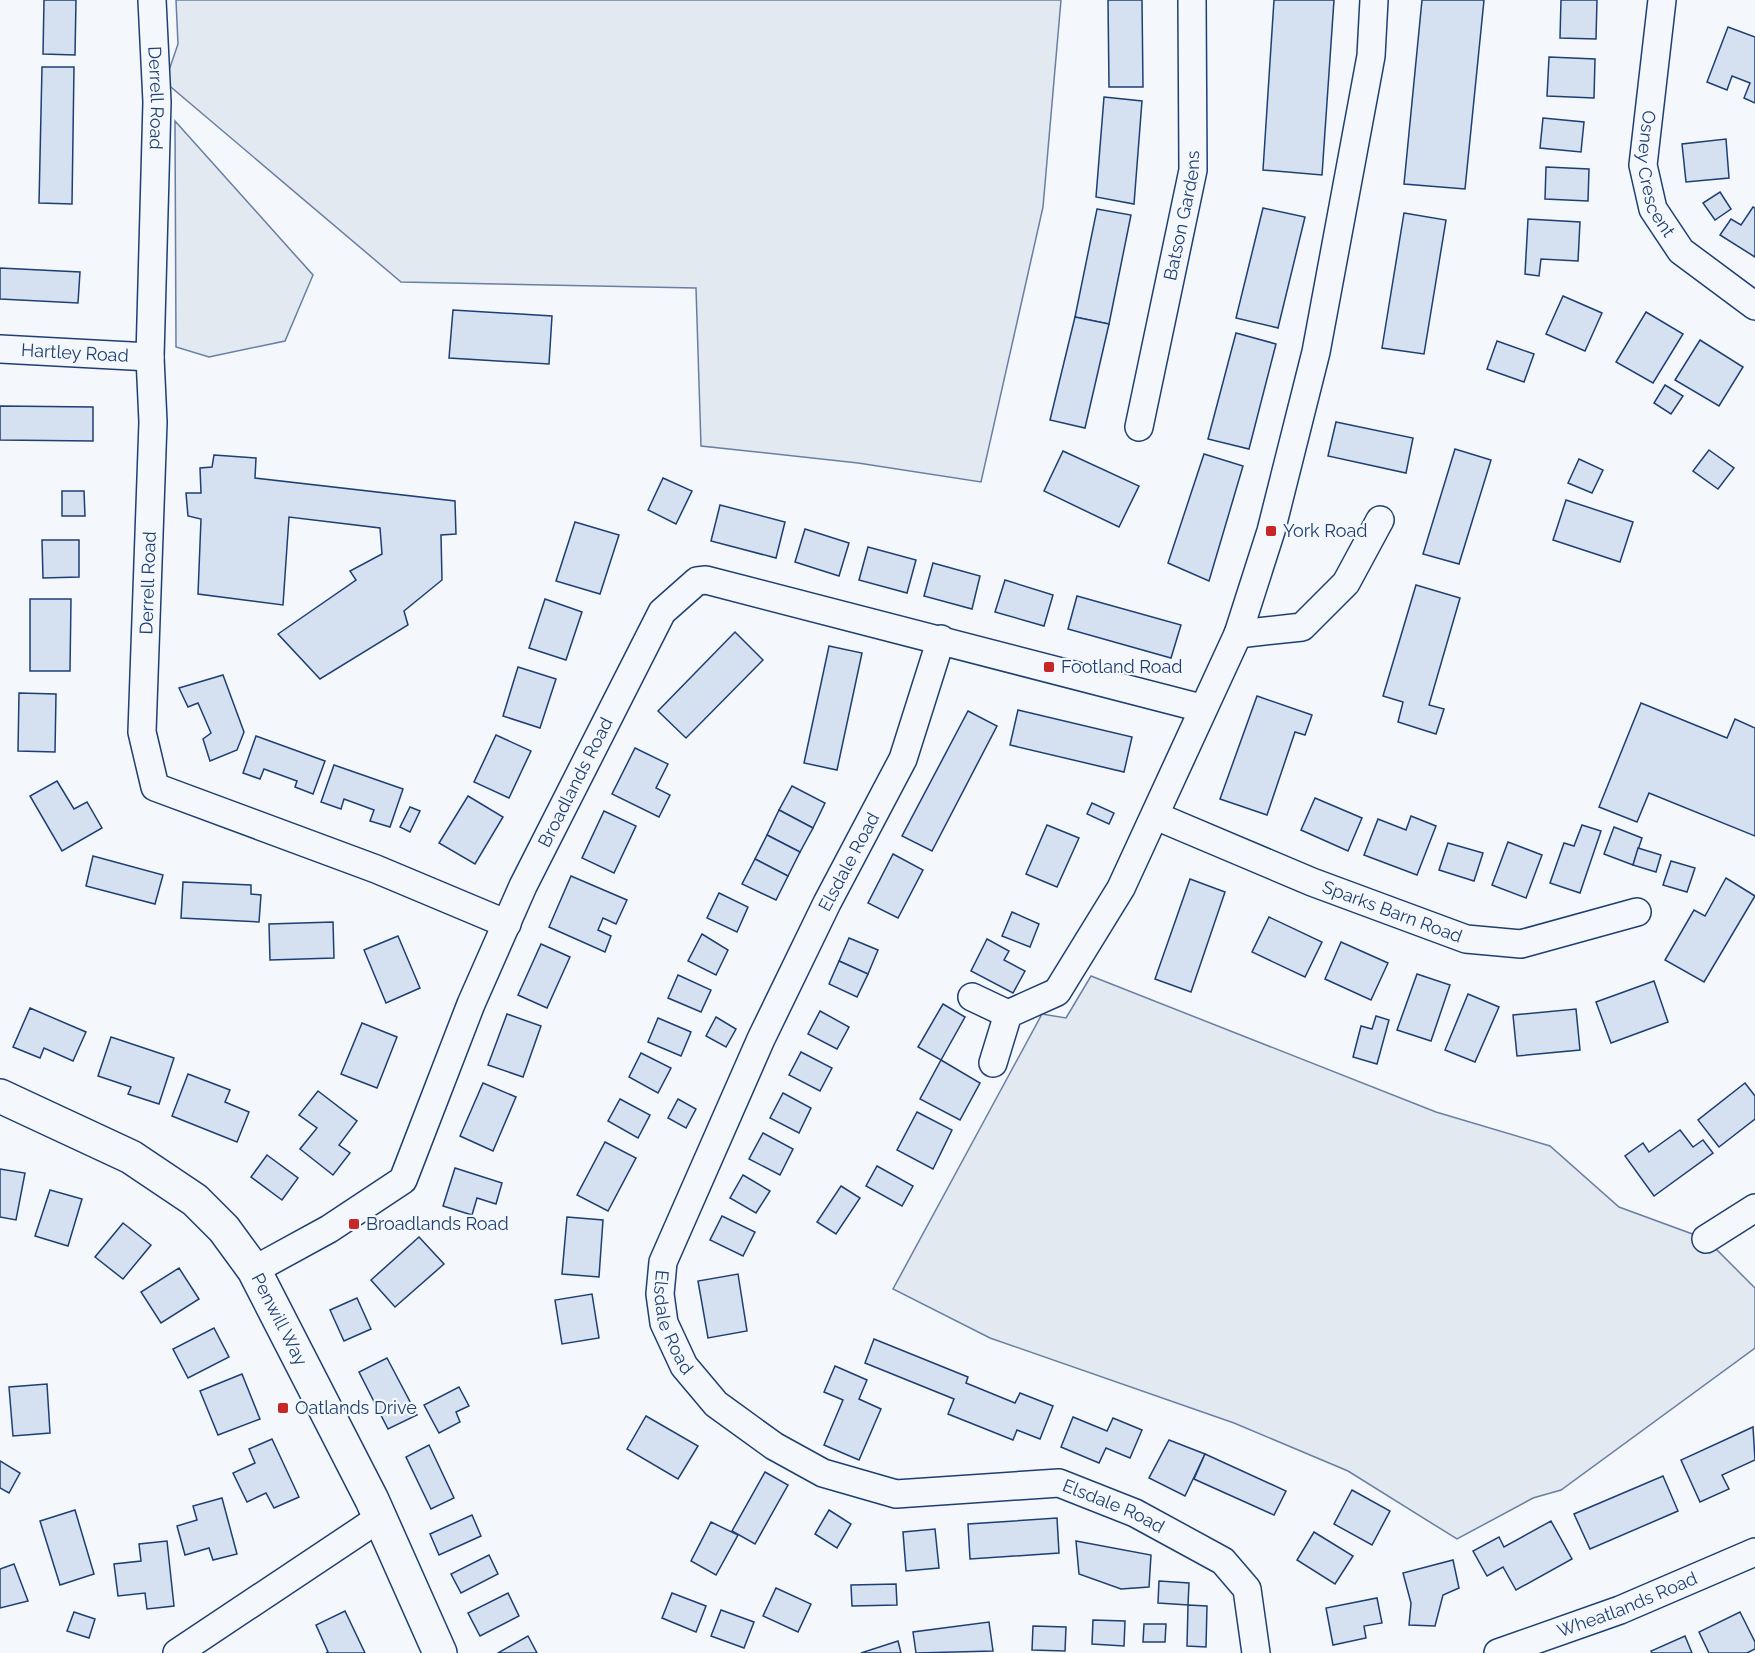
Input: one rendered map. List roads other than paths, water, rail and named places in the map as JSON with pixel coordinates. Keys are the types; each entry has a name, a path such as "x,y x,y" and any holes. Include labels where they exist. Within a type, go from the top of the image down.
{"street":[{"name":"Derrell Road","path":"152,0 157,102 150,357 153,422 142,732 154,787 376,869 507,924"},
{"name":"Batson Gardens","path":"1139,428 1193,170 1192,0"},
{"path":"993,1063 1008,1014 1057,992 1121,888 1238,634 1271,531 1316,352 1371,56 1374,0"},
{"name":"Osney Crescent","path":"1662,0 1643,165 1653,209 1681,251 1755,306"},
{"name":"Hartley Road","path":"0,350 150,357"},
{"path":"1238,634 1302,627 1346,584 1380,520"},
{"name":"Broadlands Road","path":"254,1270 329,1229 403,1180 471,1004 523,886 662,612 697,581 706,580 941,639"},
{"path":"941,639 1202,708"},
{"name":"Elsdale Road","path":"941,639 903,759 827,903 766,1028 693,1188 663,1262 660,1294 664,1323 684,1366 716,1404 774,1446 823,1473 896,1494 1059,1483 1135,1513 1222,1561 1247,1589 1256,1653"},
{"name":"Sparks Barn Road","path":"1156,816 1312,882 1466,939 1521,944 1637,912"},
{"path":"972,996 1008,1014"},
{"name":"Penwill Way","path":"0,1096 131,1157 195,1200 224,1229 254,1270 372,1500 378,1519 440,1653"},
{"path":"1706,1239 1755,1208"},
{"path":"177,1653 378,1519"},
{"name":"Wheatlands Road","path":"1498,1653 1620,1610 1755,1552"}],"place":[{"name":"York Road","path":"1271,531"},
{"name":"Footland Road","path":"1049,667"},
{"name":"Broadlands Road","path":"354,1224"},
{"name":"Oatlands Drive","path":"283,1408"}]}
